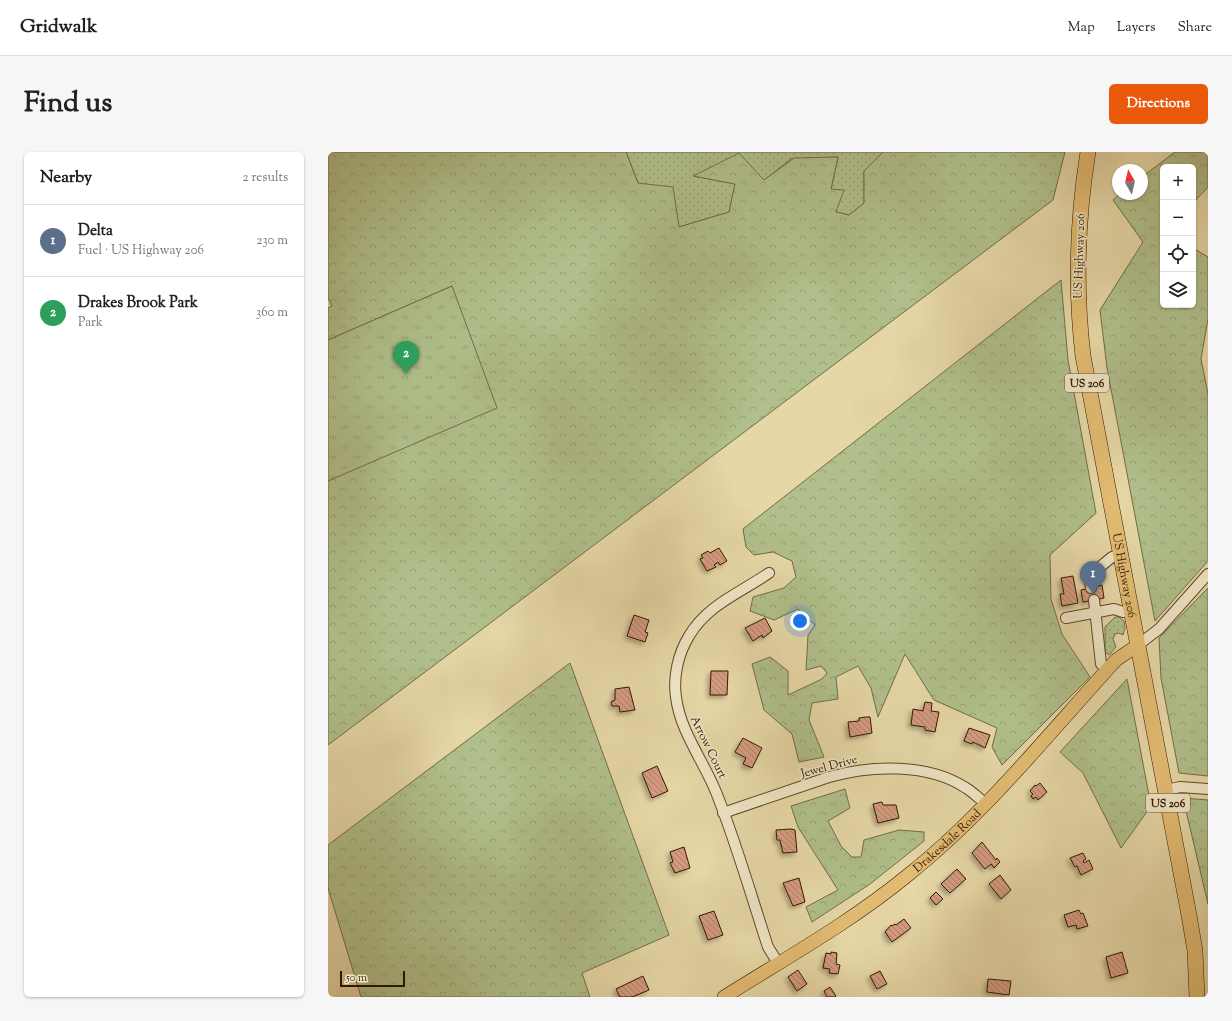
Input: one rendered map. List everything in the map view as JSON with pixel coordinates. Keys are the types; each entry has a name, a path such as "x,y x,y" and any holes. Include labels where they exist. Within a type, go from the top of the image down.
{"highway":[{"name":"US Highway 206","path":"1088,152 1078,228 1078,307 1086,374 1192,931 1197,997"}],"main road":[{"name":"Drakesdale Road","path":"724,997 850,917 895,886 929,857 984,803 1119,657 1138,645"}],"street":[{"path":"1091,588 1089,576 1112,557 1120,555"},
{"name":"Arrow Court","path":"769,573 717,605 704,616 686,640 678,664 675,690 681,719 709,776 768,947 778,963"},
{"path":"1138,645 1159,629 1208,574"},
{"path":"1094,600 1100,664 1107,670"},
{"path":"1066,618 1114,609 1123,612 1131,611"},
{"name":"Jewel Drive","path":"723,813 829,777 844,773 873,769 902,769 935,775 965,787 984,803"},
{"path":"1166,790 1180,787 1208,789"}],"green space":[{"path":"328,152 626,152 638,183 673,187 679,227 729,212 735,184 693,176 739,153 764,180 794,158 838,157 831,189 844,190 836,212 849,215 864,203 864,171 883,152 1065,152 1053,200 328,745 328,481 452,286 328,340 328,308 332,306 328,298"},
{"path":"626,152 883,152 864,171 864,203 849,215 836,212 831,190 838,157 791,159 764,180 694,176 735,184 729,212 679,227 638,183"},
{"path":"1175,152 1208,152 1208,187 1196,200 1196,164 1160,164 1160,308 1196,308 1196,250 1208,257 1208,319 1201,359 1208,394 1208,561 1155,621 1107,368 1100,310 1143,242 1113,200 1148,200 1148,172"},
{"path":"1061,280 1068,360 1096,513 1050,555 1051,599 1062,634 1090,677 1002,765 992,747 997,728 934,700 905,654 878,717 871,688 858,666 836,677 838,699 812,703 809,720 824,757 799,762 792,734 764,710 752,664 770,657 788,671 788,695 822,679 827,673 821,666 806,670 808,635 815,625 798,609 774,620 750,611 753,597 784,588 796,577 792,561 773,552 754,555 746,547 743,529"},
{"path":"452,286 497,408 328,481 328,340"},
{"path":"1208,588 1208,776 1179,773 1161,678 1159,638"},
{"path":"1115,617 1119,617 1124,621 1125,628 1123,635 1119,633 1115,634 1113,639 1116,647 1109,655 1105,652 1105,627"},
{"path":"570,663 669,935 582,973 590,997 361,997 328,888 328,845"},
{"path":"1127,679 1151,806 1121,848 1083,773 1060,752"},
{"path":"845,789 850,808 828,821 841,846 852,857 861,857 864,840 899,830 924,832 924,841 870,884 812,922 806,907 838,890 798,827 791,806"},
{"path":"1183,798 1208,800 1208,904"}],"building":[{"path":"719,548 727,561 720,565 718,562 714,565 716,567 707,571 700,559 703,558 701,555 708,551 710,553"},
{"path":"1073,576 1078,603 1062,606 1060,594 1064,594 1061,578"},
{"path":"1102,585 1104,598 1083,602 1081,590"},
{"path":"634,615 649,620 645,632 648,633 645,642 627,636"},
{"path":"765,618 772,631 763,638 762,635 753,641 745,628"},
{"path":"711,671 728,671 727,695 710,695"},
{"path":"629,687 635,710 620,712 619,706 612,706 611,702 615,700 615,689"},
{"path":"925,702 932,703 931,711 939,712 935,732 925,730 925,727 911,725 913,709 923,711"},
{"path":"870,717 872,733 850,737 848,722 859,721 859,718"},
{"path":"969,728 990,735 985,748 973,742 972,744 964,741"},
{"path":"743,738 762,748 752,768 743,764 746,758 735,752"},
{"path":"657,766 668,791 652,798 642,773"},
{"path":"1040,783 1047,792 1038,800 1036,797 1033,799 1031,796 1033,794 1030,791 1035,785 1036,786"},
{"path":"882,802 883,805 896,805 899,818 878,823 873,804"},
{"path":"776,830 795,830 797,852 783,853 780,840 777,840"},
{"path":"982,842 996,860 997,858 1000,862 994,868 991,864 985,869 972,853"},
{"path":"684,847 690,868 675,873 670,863 673,862 670,852"},
{"path":"1083,853 1086,859 1083,861 1084,863 1089,860 1093,869 1081,875 1077,866 1075,867 1070,858"},
{"path":"957,869 966,879 950,893 941,884"},
{"path":"1000,875 1011,890 1001,899 989,884"},
{"path":"799,878 805,902 793,906 783,883"},
{"path":"936,892 943,899 936,905 930,898"},
{"path":"1079,910 1081,914 1083,913 1088,926 1077,929 1076,925 1068,927 1064,915"},
{"path":"714,911 723,935 708,940 699,916"},
{"path":"904,919 911,928 892,942 885,932 891,925 896,925"},
{"path":"831,952 837,953 836,964 840,965 838,974 829,973 830,969 823,968 826,953 831,954"},
{"path":"1122,952 1128,973 1111,978 1106,957"},
{"path":"798,970 807,984 797,991 788,977"},
{"path":"880,971 887,984 877,989 870,976"},
{"path":"643,976 649,990 632,997 620,997 616,989"},
{"path":"988,979 1011,981 1009,995 987,992"},
{"path":"830,987 836,996 835,997 827,997 824,991"}],"place":[{"name":"Drakes Brook Park","path":"406,374"},
{"name":"Delta","path":"1093,594"}]}
